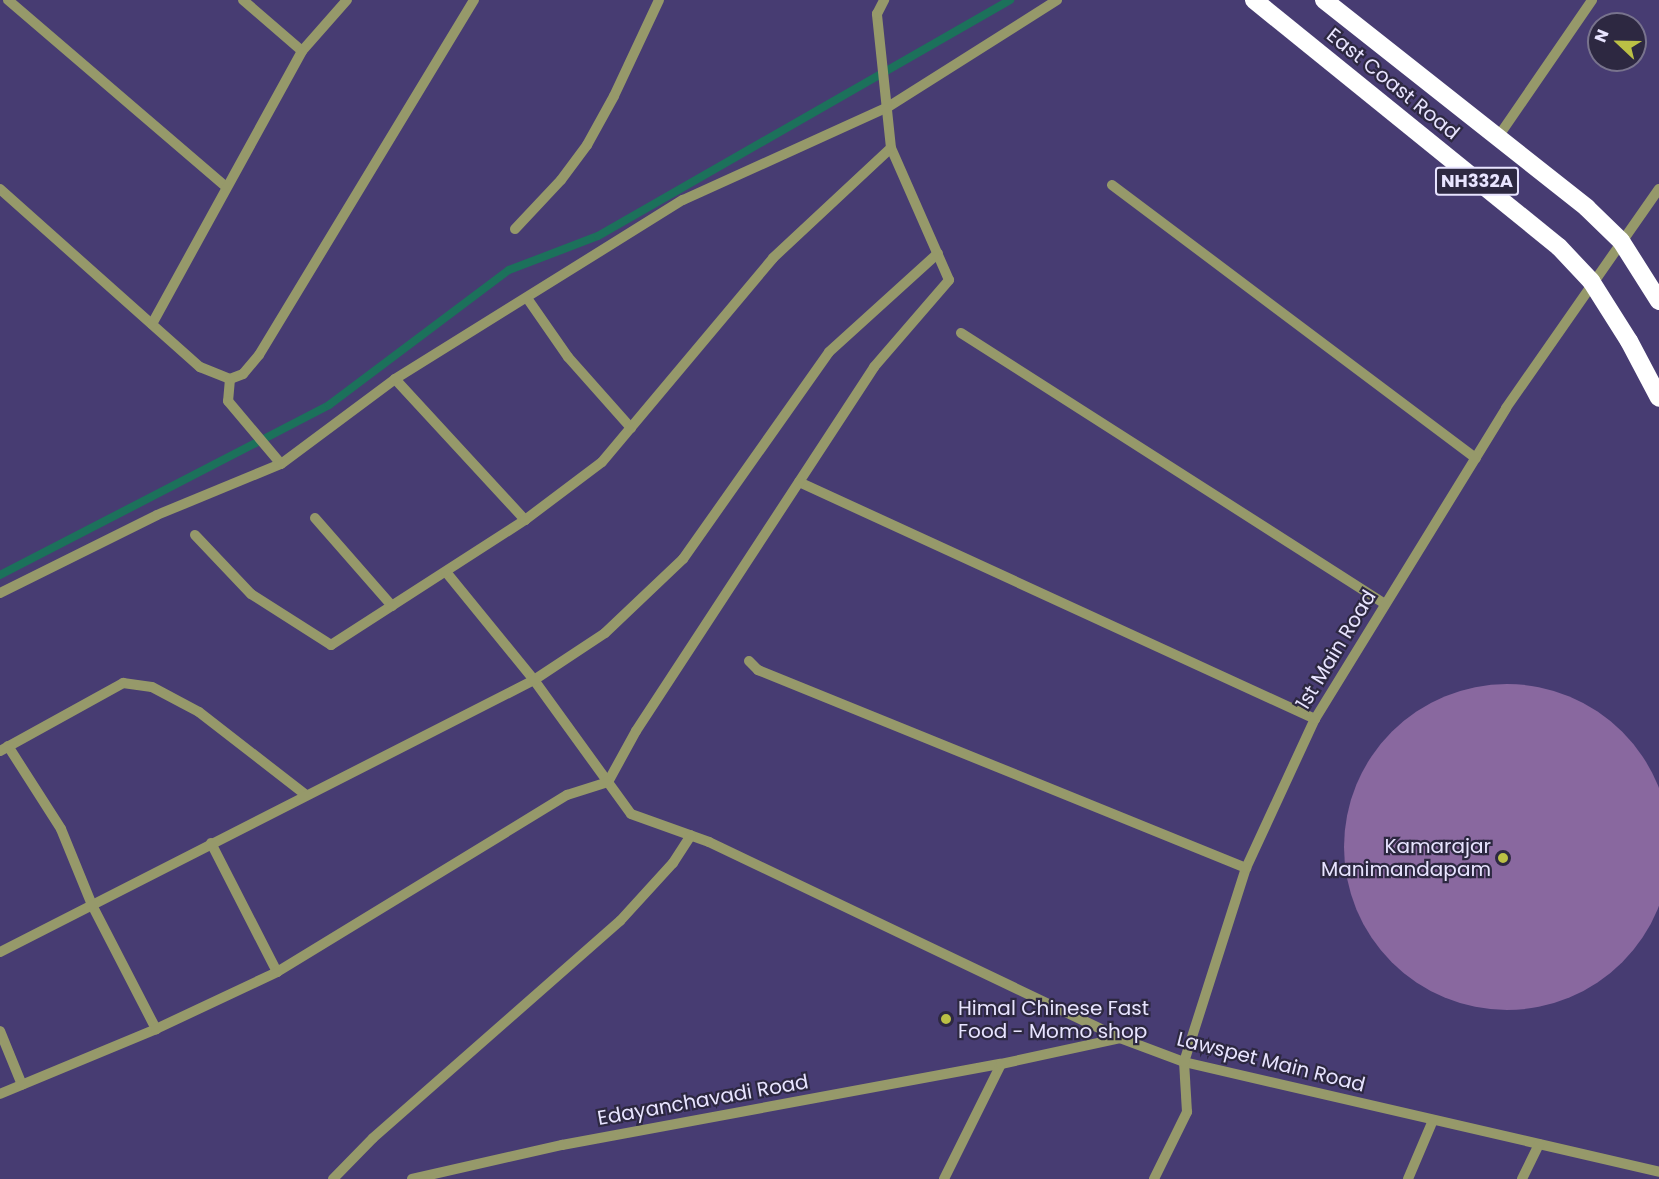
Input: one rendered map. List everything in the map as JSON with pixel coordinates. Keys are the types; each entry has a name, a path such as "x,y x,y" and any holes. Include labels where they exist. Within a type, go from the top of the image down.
{"highway":[{"name":"East Coast Road","path":"1254,0 1559,247 1591,281 1629,341 1659,398"},
{"name":"East Coast Road","path":"1324,0 1498,137 1621,241 1659,302"}],"street":[{"path":"8,0 226,187"},
{"path":"243,0 302,51"},
{"path":"152,324 302,51 347,0"},
{"path":"0,189 200,367 230,379 243,374 259,355 474,0"},
{"path":"515,229 561,180 587,145 659,0"},
{"path":"0,1094 156,1029 277,972 567,795 608,782 636,731 874,367 949,280 891,148 877,14 884,0"},
{"path":"0,593 157,515 281,464 395,379 683,200 888,107 1057,0"},
{"path":"1498,137 1592,0"},
{"path":"195,536 251,594 331,645 525,520 602,462 773,258 891,148"},
{"path":"1112,185 1476,458"},
{"name":"1st Main Road","path":"1154,1179 1187,1112 1184,1062 1246,868 1315,719 1476,458 1591,281 1659,189"},
{"path":"0,952 534,680 605,633 683,559 829,352 938,253"},
{"path":"527,298 568,357 631,428"},
{"path":"960,333 1385,604"},
{"path":"230,379 228,401 281,464"},
{"path":"395,379 525,520"},
{"path":"799,482 1315,719"},
{"path":"315,518 393,606"},
{"name":"Lawspet Main Road","path":"446,572 534,680 631,814 691,835 1120,1038 1184,1062 1659,1172"},
{"path":"749,661 758,670 1246,868"},
{"path":"156,1029 92,905 61,830 4,748 123,683 152,687 199,712 306,795"},
{"path":"333,1179 372,1138 620,921 673,863 691,835"},
{"path":"211,843 277,972"},
{"path":"0,1031 22,1085"},
{"path":"944,1179 1001,1064 1120,1038"},
{"name":"Edayanchavadi Road","path":"412,1179 561,1144 1001,1064"},
{"path":"1408,1179 1433,1120"},
{"path":"1522,1179 1539,1144"}],"building":[{"name":"Kamarajar Manimandapam","path":"1507,684 1539,687 1569,696 1598,711 1622,732 1643,756 1658,785 1667,815 1670,847 1667,879 1658,909 1643,938 1622,962 1598,983 1569,998 1539,1007 1507,1010 1475,1007 1445,998 1416,983 1392,962 1371,938 1356,909 1347,879 1344,847 1347,815 1356,785 1371,756 1392,732 1416,711 1445,696 1475,687"}],"waterway":[{"path":"0,575 329,405 509,270 598,236 1010,0"}],"place":[{"name":"Kamarajar Manimandapam","path":"1503,858"},
{"name":"Himal Chinese Fast Food - Momo shop","path":"946,1019"}]}
